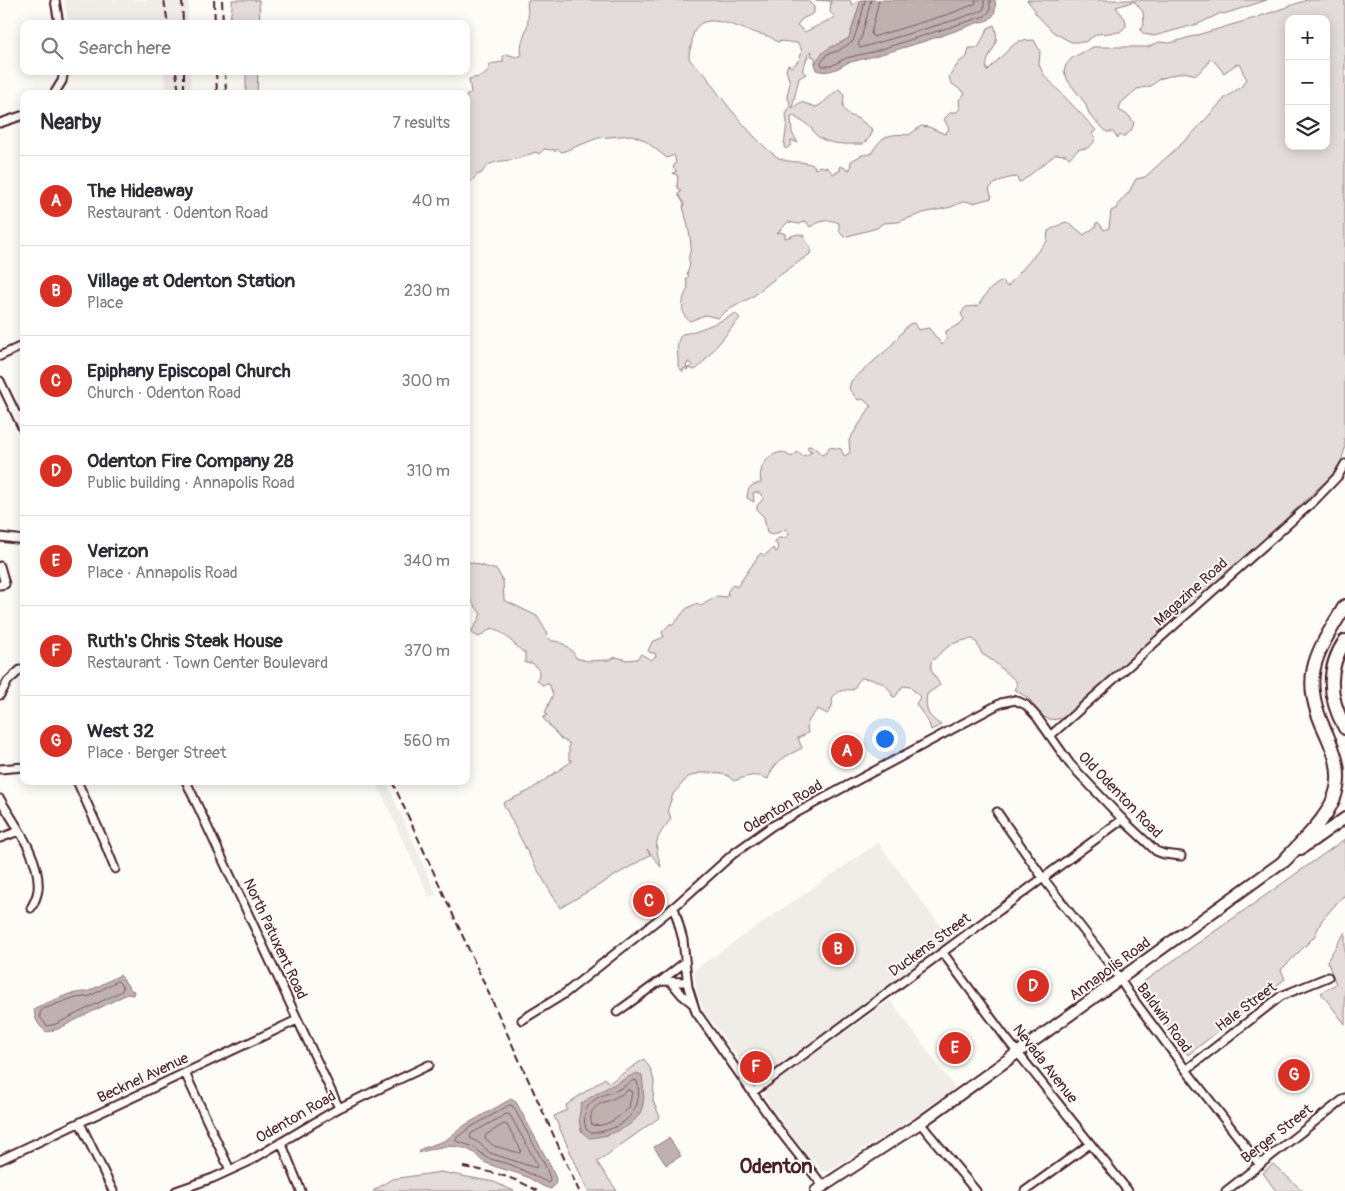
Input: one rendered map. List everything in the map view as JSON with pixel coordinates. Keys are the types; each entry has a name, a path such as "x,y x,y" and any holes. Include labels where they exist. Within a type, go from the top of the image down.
{"highway":[{"path":"1284,861 1327,812 1337,789 1338,769 1336,756 1319,719 1312,692 1314,663 1323,641 1345,606"},
{"path":"1345,641 1335,662 1331,687 1337,712 1345,728"},
{"path":"1319,719 1345,759"}],"main road":[{"name":"Annapolis Road","path":"823,1190 920,1123 1345,818"}],"street":[{"path":"55,0 58,20"},
{"path":"56,90 63,75"},
{"path":"0,123 20,116"},
{"path":"0,356 20,347"},
{"path":"0,381 20,415"},
{"name":"Magazine Road","path":"1050,736 1314,501 1338,476 1345,464"},
{"path":"0,539 20,540"},
{"path":"0,566 4,584 0,585"},
{"path":"0,696 8,681 20,670"},
{"name":"Odenton Road","path":"522,1020 564,994 674,907 733,854 772,826 1001,703 1015,700 1026,705 1050,736"},
{"name":"Old Odenton Road","path":"1050,736 1061,754 1070,764 1156,851 1181,856"},
{"path":"0,769 20,767"},
{"path":"79,785 115,869"},
{"name":"North Patuxent Road","path":"188,785 339,1108"},
{"path":"0,799 19,831 37,872 38,890 31,908"},
{"name":"Baldwin Road","path":"997,812 1043,878 1186,1070 1260,1165"},
{"name":"Duckens Street","path":"753,1092 1123,819"},
{"path":"0,838 19,831"},
{"path":"674,907 684,940 687,982 692,1004"},
{"name":"Nevada Avenue","path":"943,953 1006,1038 1128,1191"},
{"path":"617,1012 686,962"},
{"name":"Hale Street","path":"1186,1070 1281,996 1328,977"},
{"path":"661,981 687,982"},
{"path":"671,982 692,1004 717,1043 823,1190"},
{"name":"Becknel Avenue","path":"0,1160 297,1020"},
{"name":"Odenton Road","path":"176,1191 230,1170 339,1108 429,1065"},
{"path":"185,1073 230,1170"},
{"name":"Berger Street","path":"1226,1191 1345,1098"},
{"path":"80,1123 112,1191"},
{"path":"920,1123 976,1191"},
{"path":"281,1142 302,1191"},
{"path":"1025,1191 1090,1144"}],"shaded area":[{"path":"64,0 188,0 188,20 68,20"},
{"path":"232,0 259,0 260,20 230,20"},
{"path":"528,0 807,0 814,7 814,13 802,19 797,25 805,32 835,17 830,12 831,1 815,0 850,0 852,5 861,0 849,38 821,55 815,64 815,57 811,56 812,51 809,53 802,71 806,74 799,78 792,108 801,102 816,107 839,89 844,94 843,108 849,115 859,119 873,130 870,137 863,144 838,144 825,141 815,134 809,126 794,116 791,117 792,133 798,143 791,140 791,145 786,149 784,147 786,116 790,103 787,96 790,83 786,70 788,65 792,67 799,60 802,51 798,43 777,42 769,37 725,23 707,21 700,24 694,31 689,53 691,62 705,74 744,124 772,153 783,160 811,164 816,169 819,166 828,168 833,174 841,170 840,166 850,170 851,161 862,155 871,154 878,143 891,135 909,135 921,126 929,127 945,134 949,129 944,119 951,112 957,112 960,108 959,100 965,93 951,83 949,77 959,62 967,57 969,48 978,48 988,28 994,25 996,40 988,59 987,71 1019,41 1034,40 1040,51 1039,65 1044,75 1096,130 1092,134 1096,138 1089,147 1079,149 1069,158 1066,155 1056,154 1021,182 1018,181 1017,177 998,182 989,189 992,198 973,203 965,201 951,207 923,213 898,222 883,223 877,228 844,237 839,231 839,223 835,221 824,221 810,227 806,221 800,224 788,222 777,233 785,234 785,238 798,234 803,235 811,248 810,254 752,297 726,311 718,318 705,315 690,321 684,315 683,306 688,288 686,279 689,276 687,274 690,264 691,243 683,207 684,204 678,194 681,192 677,186 678,176 673,173 677,171 673,168 676,162 674,155 667,158 644,140 632,135 598,138 562,152 557,149 555,152 553,149 544,149 539,154 536,152 492,163 470,183 471,93 469,79 485,74 490,64 503,62 503,57 506,54 517,57 522,55 521,46 528,24"},
{"path":"1027,0 1267,0 1224,14 1221,13 1198,24 1154,36 1144,34 1140,30 1144,25 1143,12 1135,2 1132,2 1116,7 1125,19 1126,26 1120,32 1097,34 1085,42 1071,42 1053,32 1035,13 1035,10"},
{"path":"1307,0 1345,0 1345,448 1340,465 1329,478 1253,550 1098,688 1082,705 1068,715 1053,719 1046,718 1040,714 1031,706 1032,702 1028,698 1014,689 1017,685 1016,681 982,654 973,639 954,643 931,662 931,670 940,685 927,694 926,704 930,715 941,725 931,730 929,723 916,704 920,697 910,687 903,686 895,697 892,696 884,684 875,680 860,678 853,690 841,691 832,698 832,707 827,714 818,709 808,723 808,733 798,738 802,748 777,763 768,779 751,776 734,781 727,775 714,773 700,773 688,777 673,794 668,809 671,819 661,832 657,842 657,852 661,867 647,849 650,855 560,908 530,857 503,803 529,791 572,761 569,759 569,743 561,739 543,718 547,715 545,713 553,694 549,684 542,685 537,680 539,671 536,667 532,663 525,663 525,653 501,632 492,628 479,637 471,633 481,614 470,599 470,562 497,570 503,581 504,600 537,616 547,633 546,635 552,641 566,646 576,658 588,661 609,660 616,657 627,660 637,659 641,654 651,660 656,656 655,653 648,651 652,642 664,637 662,632 671,623 672,625 674,624 686,609 697,603 701,606 717,596 725,597 729,595 727,593 729,589 733,585 737,587 759,555 761,553 764,556 773,548 776,552 778,550 777,544 774,542 779,538 785,538 789,534 787,529 772,535 767,533 764,517 757,510 757,506 763,499 761,494 753,493 754,502 747,498 750,487 761,483 762,467 768,458 783,452 791,457 798,452 802,456 809,454 812,451 808,450 808,446 814,447 822,455 827,452 829,447 841,449 844,456 850,453 849,440 871,406 863,399 858,400 849,389 851,381 889,348 909,324 914,323 918,330 929,328 942,345 948,336 946,331 960,324 964,319 961,314 966,307 978,306 988,291 998,283 1003,281 1007,287 1047,241 1048,231 1065,222 1071,224 1084,235 1095,227 1095,224 1098,222 1104,230 1109,228 1111,211 1117,208 1117,205 1129,192 1136,179 1145,177 1191,135 1225,98 1242,86 1247,79 1240,64 1235,65 1224,73 1210,59 1207,65 1196,75 1184,72 1159,79 1151,86 1137,89 1121,103 1119,110 1129,116 1134,123 1131,131 1123,137 1120,135 1118,138 1113,132 1107,132 1090,116 1085,103 1068,81 1064,71 1066,65 1072,58 1093,47 1148,47 1159,42 1170,43 1255,18"},
{"path":"165,75 190,75 191,90 166,90"},
{"path":"246,75 258,75 257,90 246,90"},
{"path":"735,313 740,318 700,366 695,370 688,368 693,365 688,362 686,367 688,369 684,368 683,372 678,366 677,350 682,334 710,325"},
{"path":"378,785 388,785 436,894 429,897"},
{"path":"1345,839 1345,896 1322,920 1314,937 1281,970 1285,979 1188,1055 1139,985"},
{"path":"878,843 950,939 761,1079 755,1079 705,1013 697,993 694,970"},
{"path":"1345,932 1345,1024 1321,993 1336,984 1327,961"},
{"path":"890,1000 955,1088 916,1116 827,1172 821,1170 788,1131 765,1098 765,1090"},
{"path":"644,1059 651,1070 654,1081 653,1101 660,1117 597,1162 617,1191 588,1191 554,1116 567,1110 566,1105 605,1078 609,1083"},
{"path":"1273,1164 1303,1191 1276,1191 1263,1173"},
{"path":"441,1172 494,1182 514,1191 373,1191 392,1179"}],"water":[{"path":"861,0 995,0 995,12 986,21 913,45 847,63 833,70 816,70 815,64 822,54 829,48 849,38"},
{"path":"120,975 131,990 134,991 133,995 127,994 58,1029 47,1032 38,1023 34,1010 37,1007 69,994 89,991"},
{"path":"636,1073 642,1075 644,1099 642,1109 636,1119 618,1131 589,1138 581,1131 579,1118 581,1104 601,1091"},
{"path":"511,1099 516,1102 550,1165 556,1179 555,1185 551,1189 522,1175 484,1162 473,1152 465,1148 451,1146 418,1153 421,1149 446,1140 465,1125"},
{"path":"669,1138 681,1156 666,1165 654,1147"}],"railway":[{"path":"164,0 167,20"},
{"path":"182,0 183,20"},
{"path":"214,0 215,20"},
{"path":"222,0 223,20"},
{"path":"177,75 178,90"},
{"path":"184,75 184,90"},
{"path":"216,75 217,90"},
{"path":"225,75 226,90"},
{"path":"394,785 579,1191"},
{"path":"463,1167 502,1175 537,1191"}],"place":[{"name":"The Hideaway","path":"847,751"},
{"name":"Epiphany Episcopal Church","path":"649,901"},
{"name":"Village at Odenton Station","path":"838,949"},
{"name":"Odenton Fire Company 28","path":"1033,986"},
{"name":"Verizon","path":"955,1048"},
{"name":"Ruth's Chris Steak House","path":"756,1067"},
{"name":"West 32","path":"1294,1075"}],"district":[{"name":"Odenton","path":"776,1166"}]}
